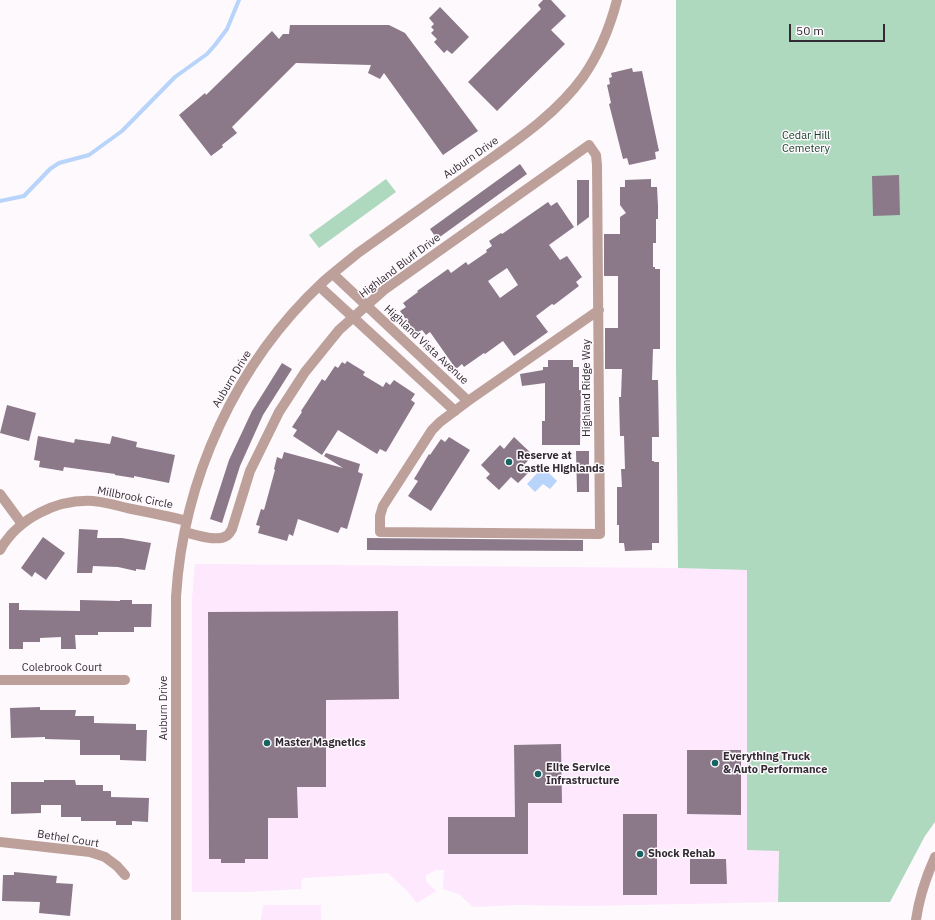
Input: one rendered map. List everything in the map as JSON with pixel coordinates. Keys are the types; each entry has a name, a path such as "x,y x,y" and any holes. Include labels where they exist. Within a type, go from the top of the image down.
{"street":[{"name":"Auburn Drive","path":"176,920 177,574 184,532 205,459 214,436 230,403 268,343 319,286 383,236 538,124 562,102 583,77 600,47 608,30 617,0"},
{"name":"Highland Bluff Drive","path":"184,532 214,538 222,538 228,535 232,529 250,472 279,412 305,372 339,330 384,290 589,145"},
{"name":"Highland Ridge Way","path":"380,532 600,534 597,165 596,155 589,145"},
{"name":"Highland Vista Avenue","path":"333,274 468,401"},
{"path":"319,286 455,411"},
{"name":"Highland Vista Avenue","path":"380,532 380,516 383,506 432,430 468,401 599,310"},
{"path":"0,494 22,524"},
{"name":"Millbrook Circle","path":"0,550 11,534 34,515 48,508 68,504 93,501 187,521"},
{"name":"Colebrook Court","path":"0,680 124,680"},
{"name":"Bethel Court","path":"0,842 90,852 105,857 117,866 125,876"},
{"path":"916,920 917,908 924,882 935,857"}],"shaded area":[{"path":"195,564 678,568 747,570 747,850 779,850 778,902 587,906 514,905 474,907 459,894 443,889 444,870 436,870 426,875 426,881 436,891 417,903 388,873 303,878 301,881 302,889 246,892 192,892 192,600"},
{"path":"263,905 321,905 321,920 261,920"}],"green space":[{"name":"Cedar Hill Cemetery","path":"676,0 935,0 935,822 925,836 890,902 778,902 779,851 747,850 747,570 678,568 676,368"},
{"path":"386,179 396,192 319,248 309,235"}],"water":[{"path":"543,467 557,481 550,489 543,484 535,492 527,484"}],"building":[{"path":"543,0 551,0 566,16 551,30 565,44 497,111 468,82 541,9 538,5"},
{"path":"440,7 469,37 452,54 447,50 444,53 434,42 437,39 431,33 434,30 431,27 434,24 429,18"},
{"path":"290,25 389,25 405,33 478,131 443,155 384,73 380,79 368,73 371,65 296,63 232,127 237,133 222,145 223,147 211,156 179,115 205,93 206,95 272,31 279,39 283,34 289,34"},
{"path":"632,68 633,72 642,71 659,151 655,152 656,159 629,165 627,158 623,159 609,104 611,103 607,85 610,84 609,78 612,77 611,73"},
{"path":"520,164 527,174 437,239 430,229"},
{"path":"899,175 900,215 873,216 872,176"},
{"path":"651,179 651,187 657,187 658,206 658,219 656,219 656,243 653,243 653,267 655,267 655,269 660,269 660,349 653,349 652,380 658,380 659,437 652,437 652,461 659,462 659,543 652,543 652,550 625,551 624,543 619,543 619,525 617,525 617,487 622,487 621,469 625,469 624,436 620,436 619,397 621,397 622,369 605,369 605,328 618,328 618,276 604,276 604,234 620,234 620,217 626,213 620,205 620,187 625,187 625,180"},
{"path":"577,180 589,180 589,217 577,226"},
{"path":"548,202 551,206 557,202 574,227 549,245 560,260 567,256 582,277 576,282 579,286 554,305 552,304 536,316 548,332 514,356 503,341 464,367 462,364 456,369 430,332 426,335 422,330 416,334 400,311 406,307 403,303 418,292 417,291 448,269 451,273 466,262 468,265 487,252 486,250 492,246 489,241 501,233 502,234","holes":["507,268 518,285 500,298 488,281"]},
{"path":"548,360 573,360 573,367 579,367 579,390 581,390 580,445 542,445 542,421 545,421 545,383 522,386 520,374 543,370 543,367 548,367"},
{"path":"347,361 365,372 363,375 383,387 386,382 390,385 394,380 415,394 411,400 415,403 386,452 380,449 377,454 338,430 322,455 293,436 297,430 292,427 322,379 325,381 335,366 338,368 342,362 345,364"},
{"path":"282,363 292,369 263,415 240,466 222,523 210,519 229,460 252,411"},
{"path":"7,405 36,413 29,441 0,433"},
{"path":"38,436 74,443 75,439 110,444 112,436 137,442 136,447 175,455 169,483 134,476 134,478 64,467 63,471 39,467 40,461 34,460"},
{"path":"449,437 470,450 431,511 408,496 418,481 414,479 429,454 430,455 441,439 445,442"},
{"name":"Reserve at Castle Highlands","path":"514,437 533,455 524,465 530,471 518,483 511,477 499,490 486,478 490,474 481,465 500,445 504,449"},
{"path":"576,451 589,451 589,492 577,492"},
{"path":"284,452 343,468 324,456 326,453 360,464 358,472 363,474 347,529 341,527 338,533 298,519 293,536 289,534 287,541 258,533 260,526 256,525 261,509 264,510 277,457 282,459"},
{"path":"79,529 98,530 97,538 122,538 151,543 145,570 136,569 136,571 118,567 93,566 92,573 77,573"},
{"path":"43,537 65,553 46,580 35,572 32,577 21,568"},
{"path":"367,538 583,540 583,551 367,550"},
{"path":"80,600 132,600 132,604 152,604 151,627 134,627 134,632 98,632 98,635 75,635 76,649 61,649 61,637 40,638 40,642 23,642 23,649 9,649 9,603 19,603 19,610 80,611"},
{"name":"Master Magnetics","path":"398,611 399,699 326,700 326,787 297,787 298,818 268,818 268,859 245,859 245,863 221,863 221,859 209,859 208,612"},
{"path":"40,707 40,710 76,710 75,716 94,716 94,723 136,724 136,730 147,730 146,761 120,760 120,755 80,755 80,740 45,739 45,737 11,738 10,708"},
{"path":"561,744 562,803 528,803 528,854 448,854 448,817 515,817 514,745"},
{"path":"687,750 741,750 741,815 687,814"},
{"path":"44,780 75,780 76,785 103,785 103,791 111,791 111,797 149,798 148,822 132,821 132,825 116,825 116,821 81,821 81,817 61,817 61,805 41,805 41,813 11,814 11,782 44,782"},
{"name":"Shock Rehab","path":"623,814 657,814 657,895 623,895"},
{"path":"690,859 726,859 727,884 690,884"},
{"path":"14,872 57,876 56,883 73,884 70,916 39,913 40,902 2,901 3,875 14,875"}],"waterway":[{"path":"0,201 24,196 50,169 59,163 89,155 122,131 175,77 207,54 227,29 239,0"}],"place":[{"name":"Reserve at Castle Highlands","path":"509,462"},
{"name":"Master Magnetics","path":"267,743"},
{"name":"Everything Truck & Auto Performance","path":"715,763"},
{"name":"Elite Service Infrastructure","path":"538,774"},
{"name":"Shock Rehab","path":"640,854"}]}
